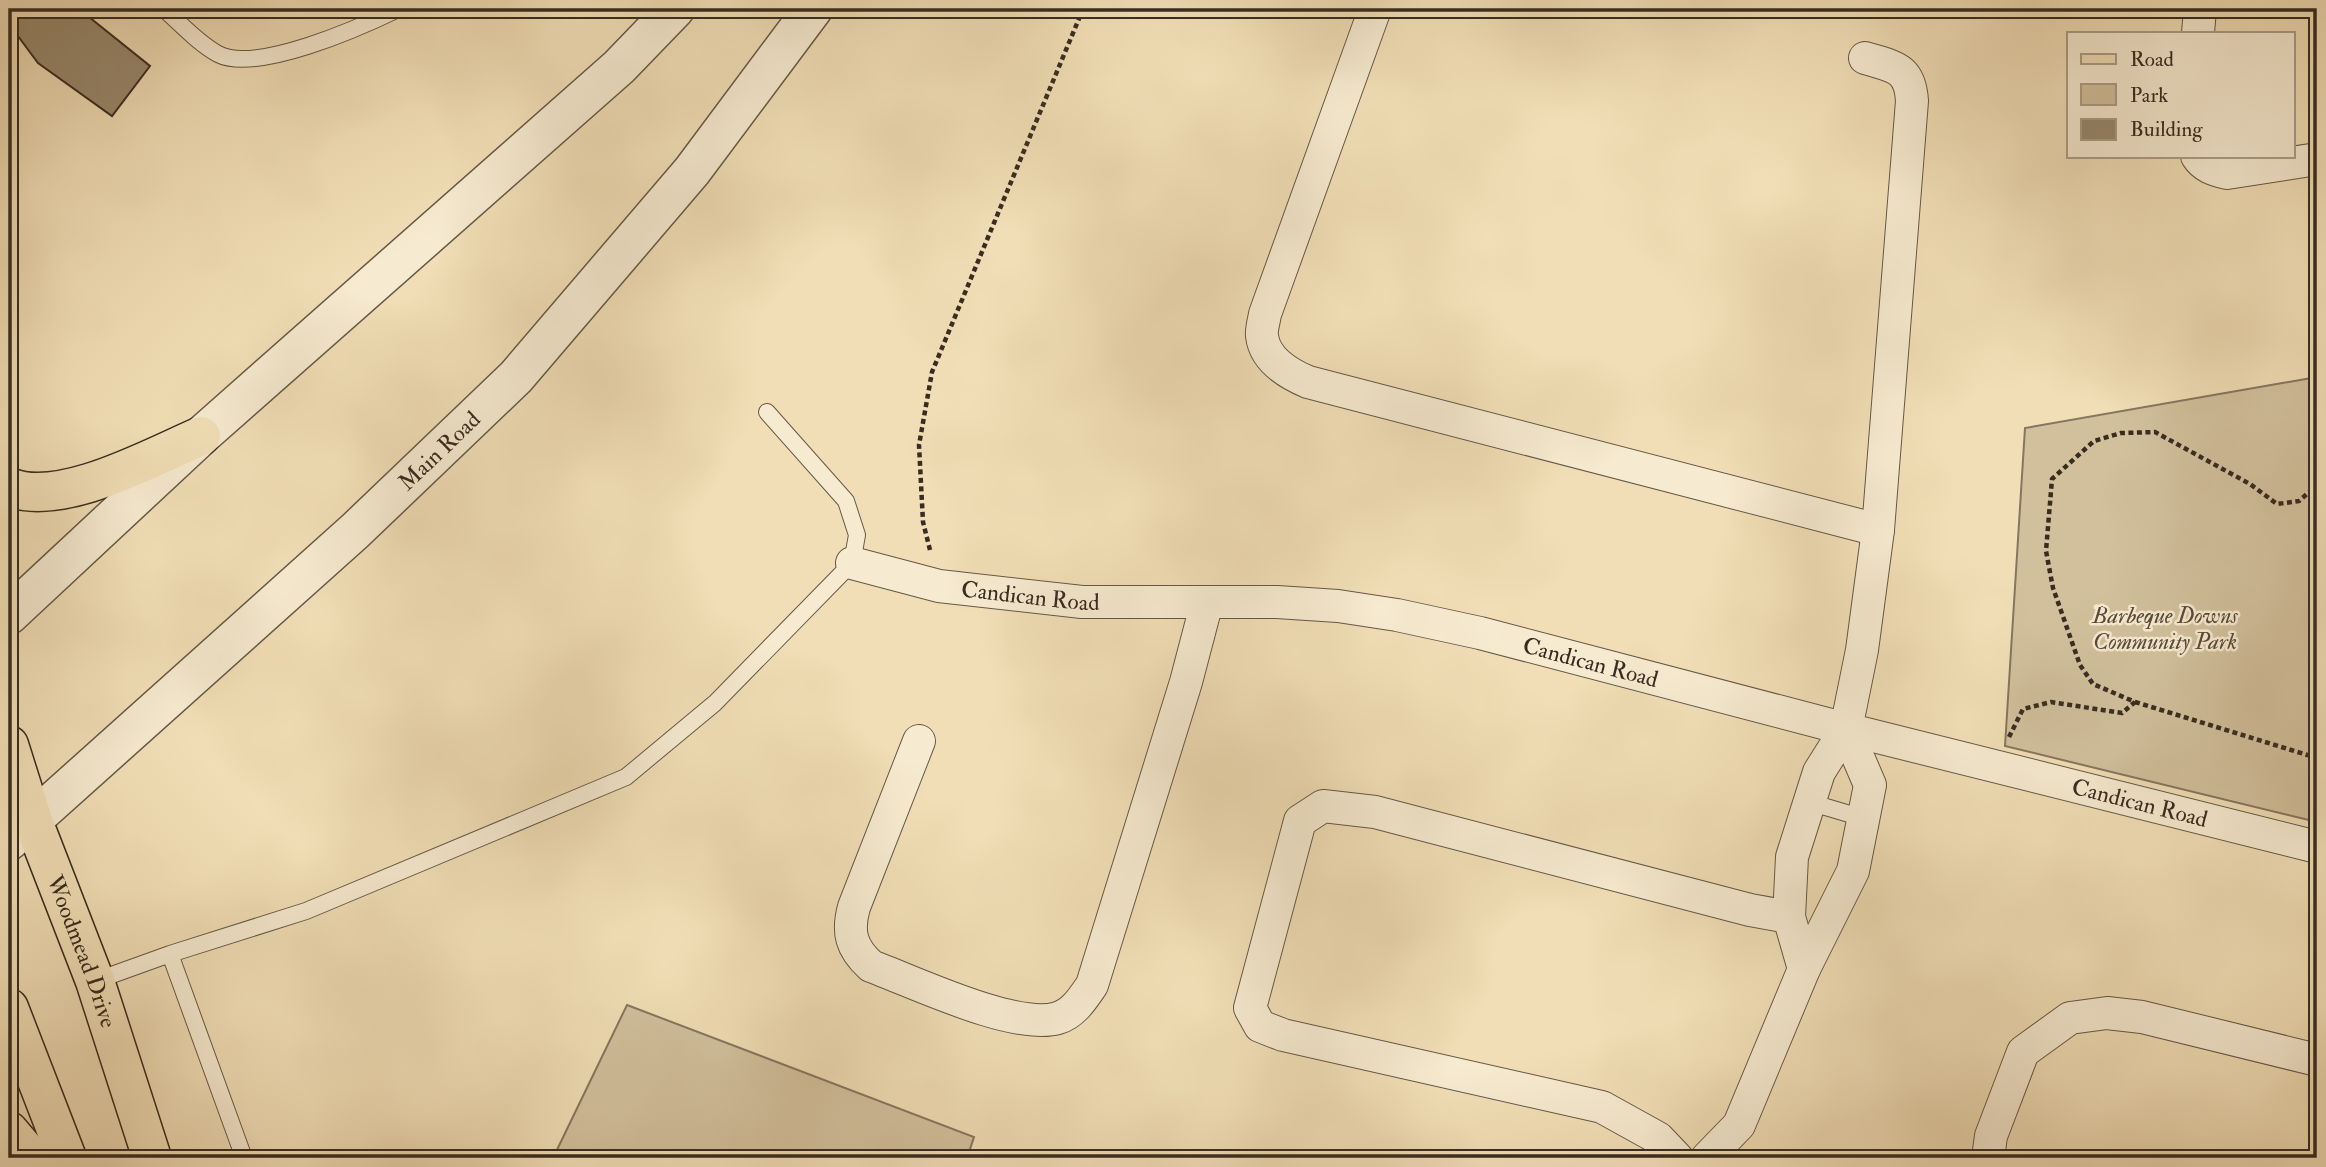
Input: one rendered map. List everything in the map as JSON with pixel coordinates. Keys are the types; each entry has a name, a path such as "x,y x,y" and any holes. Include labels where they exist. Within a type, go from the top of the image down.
{"main road":[{"path":"9,487 16,490 54,492 106,478 201,436"},
{"name":"Woodmead Drive","path":"9,745 21,831 95,981 152,1158"},
{"path":"9,1008 66,1158"},
{"path":"9,1131 32,1158"}],"street":[{"path":"9,615 201,436 619,68 675,9"},
{"name":"Main Road","path":"21,831 355,531 516,377 692,171 813,9"},
{"path":"1375,9 1265,314 1262,337 1278,365 1308,382 1878,530"},
{"path":"2198,32 2200,9"},
{"path":"1804,969 1789,917 1792,856 1819,772 1846,729 1862,650 1878,530 1912,101 1908,79 1901,70 1865,58"},
{"path":"2198,158 2213,170 2227,173 2317,159"},
{"name":"Candican Road","path":"852,563 939,586 1082,602 1277,602 1326,605 1397,615 1480,633 1846,729 2317,847"},
{"path":"919,741 854,907 850,922 851,940 859,955 871,966 1003,1016 1035,1021 1058,1018 1076,1007 1091,985 1186,682 1207,602"},
{"path":"1707,1158 1739,1125 1804,969 1853,871 1870,785 1846,729"},
{"path":"1677,1158 1658,1138 1602,1107 1283,1035 1260,1026 1251,1008 1300,821 1323,806 1375,812 1789,917"},
{"path":"1987,1158 1991,1136 2023,1052 2070,1017 2107,1013 2142,1017 2317,1059"}],"lane":[{"path":"164,9 198,40 220,55 247,60 275,56 367,24 398,9"},
{"path":"95,981 306,911 626,777 715,703 852,563 857,535 846,501 767,412"},
{"path":"1809,802 1863,818"},
{"path":"170,954 244,1158"}],"path":[{"path":"939,586 923,522 919,445 932,372 1083,9"},
{"path":"2317,485 2299,501 2277,504 2250,484 2155,432 2121,433 2094,441 2052,479 2046,551 2053,588 2080,666 2093,684 2135,702 2317,758"},
{"path":"1995,766 2022,709 2051,702 2122,713 2135,702"}],"green space":[{"name":"Barbeque Downs Community Park","path":"2317,377 2317,822 2005,746 2025,428"},
{"path":"627,1005 974,1137 967,1158 553,1158"}],"building":[{"path":"9,9 79,9 150,66 112,116 38,63 9,24"}]}
